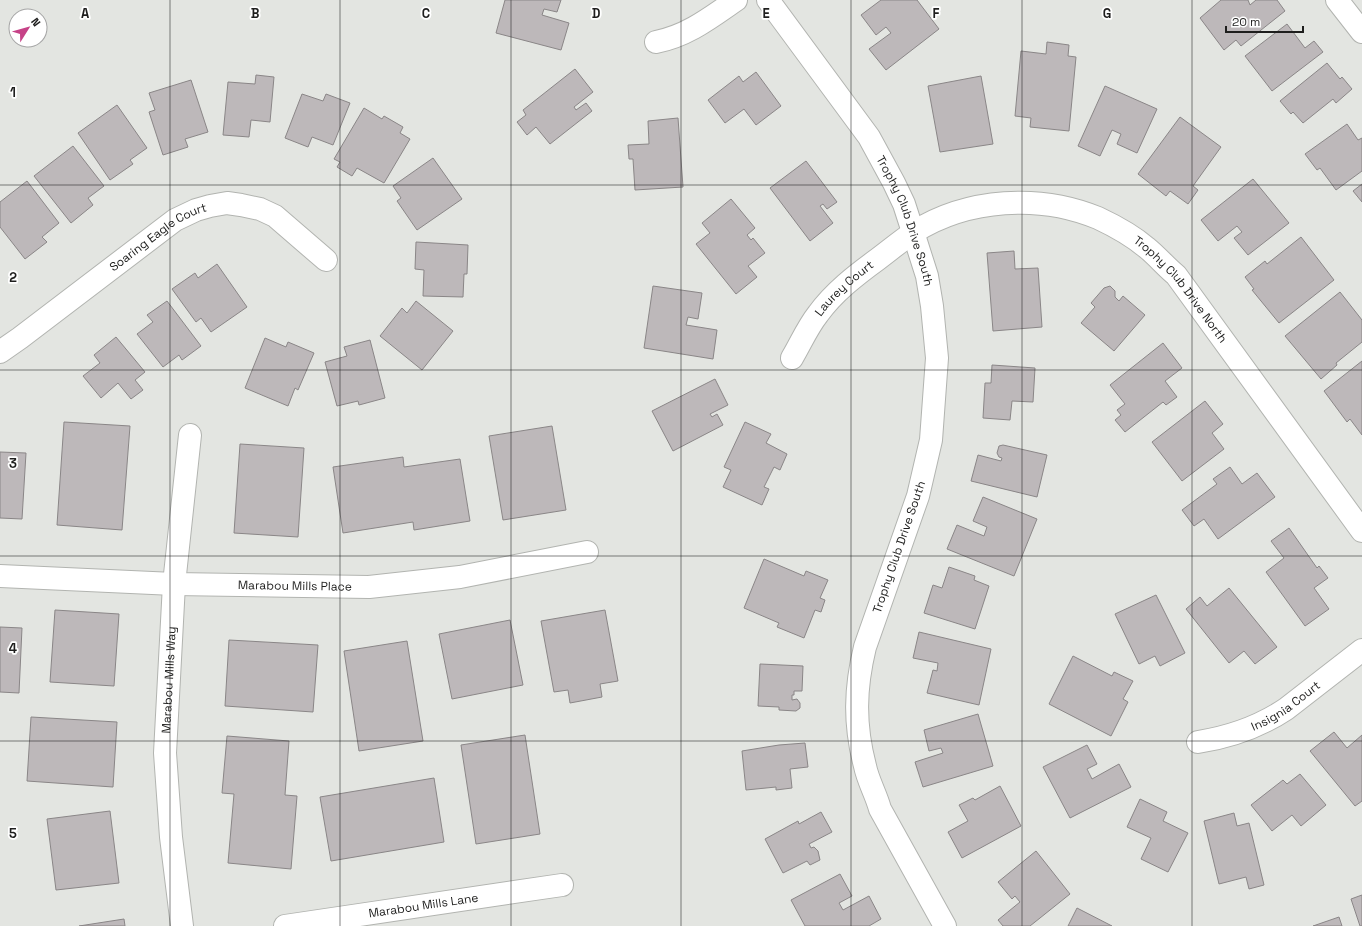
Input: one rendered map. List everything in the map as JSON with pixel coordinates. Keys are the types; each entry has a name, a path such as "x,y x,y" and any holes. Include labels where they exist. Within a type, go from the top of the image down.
{"street":[{"path":"656,42 678,36 694,29 736,0"},
{"name":"Trophy Club Drive South","path":"768,0 869,137 904,204 927,276 936,340 937,365 931,440 918,496 869,636 859,671 856,706 857,730 864,765 871,787 880,809 945,926"},
{"path":"1337,0 1362,32"},
{"name":"Soaring Eagle Court","path":"0,352 175,220 196,210 210,206 227,203 241,204 260,209 275,216 326,260"},
{"name":"Trophy Club Drive North","path":"913,232 941,218 970,208 993,204 1016,203 1045,204 1074,210 1096,217 1122,230 1146,247 1176,274 1362,531"},
{"name":"Laurey Court","path":"792,358 818,313 834,295 850,279 913,232"},
{"name":"Marabou Mills Way","path":"182,926 171,837 165,753 174,584 190,435"},
{"name":"Marabou Mills Place","path":"0,576 174,584 369,587 460,577 587,552"},
{"name":"Insignia Court","path":"1198,742 1239,733 1277,716 1362,650"},
{"name":"Marabou Mills Lane","path":"285,926 562,885"}],"building":[{"path":"505,0 561,0 557,12 544,9 542,15 569,23 561,50 496,33"},
{"path":"881,0 917,0 939,29 886,70 869,49 891,33 886,27 876,35 861,15"},
{"path":"1221,0 1248,0 1250,5 1256,0 1277,0 1285,11 1241,46 1236,40 1224,50 1200,18"},
{"path":"1287,24 1305,48 1314,41 1323,52 1272,91 1245,56"},
{"path":"1047,42 1069,45 1068,56 1076,57 1069,131 1030,127 1031,118 1015,116 1021,51 1046,54"},
{"path":"1327,63 1340,79 1342,77 1352,89 1336,103 1333,99 1303,123 1293,112 1291,114 1280,101"},
{"path":"575,69 593,92 574,107 576,110 586,103 592,111 550,144 536,127 527,135 517,122 526,115 523,110"},
{"path":"756,72 781,106 756,125 744,109 725,123 708,100 739,76 743,82"},
{"path":"256,75 274,77 270,122 251,120 249,137 223,135 228,82 255,84"},
{"path":"981,76 993,144 940,152 928,86"},
{"path":"191,80 208,132 185,139 188,147 163,155 149,112 155,110 149,93"},
{"path":"1105,86 1157,109 1137,153 1117,144 1121,134 1112,130 1100,156 1078,146"},
{"path":"302,94 323,101 326,94 350,103 333,145 312,137 308,147 285,138"},
{"path":"117,105 147,148 130,160 133,164 110,180 78,133"},
{"path":"364,108 382,119 384,116 403,127 400,133 410,139 384,183 357,168 352,176 337,167 340,162 334,159"},
{"path":"1180,117 1221,147 1193,186 1198,190 1188,204 1170,191 1166,196 1138,174"},
{"path":"678,118 683,187 635,190 633,159 629,159 628,145 649,144 648,121"},
{"path":"1347,124 1358,140 1362,138 1362,171 1336,190 1320,168 1317,170 1305,154"},
{"path":"73,146 104,186 88,198 93,205 71,223 34,176"},
{"path":"433,158 462,199 417,230 397,201 401,198 393,186"},
{"path":"806,161 837,202 827,209 823,204 820,206 833,223 810,241 770,188"},
{"path":"1253,179 1289,223 1248,255 1234,238 1242,232 1237,226 1218,241 1201,220"},
{"path":"27,181 59,223 42,237 47,242 25,259 0,227 0,202"},
{"path":"1362,184 1362,202 1353,191"},
{"path":"731,199 755,228 747,235 751,240 753,238 765,253 748,266 757,277 736,294 696,244 710,233 702,223"},
{"path":"1301,237 1334,280 1279,323 1252,290 1254,289 1245,277 1265,261 1267,264"},
{"path":"416,242 468,245 467,274 464,274 463,297 423,296 424,270 415,269"},
{"path":"1014,251 1015,269 1038,268 1042,327 993,331 987,253"},
{"path":"217,264 247,307 211,332 201,318 196,322 172,289 195,273 198,278"},
{"path":"653,286 702,293 698,319 688,317 686,325 717,330 713,359 644,348"},
{"path":"1110,286 1115,291 1115,297 1119,301 1123,296 1145,315 1114,351 1081,323 1095,307 1091,303 1104,288"},
{"path":"1340,292 1362,320 1362,342 1336,363 1337,365 1321,379 1285,336"},
{"path":"167,301 201,346 182,360 179,355 163,367 137,334 153,322 147,315"},
{"path":"416,301 453,331 422,370 380,336 402,308 407,313"},
{"path":"116,337 145,372 135,380 143,390 131,399 118,383 101,398 83,376 100,363 94,355"},
{"path":"265,338 286,347 288,342 314,353 298,390 295,388 288,406 245,388"},
{"path":"370,340 385,398 359,405 358,401 337,406 325,362 347,356 344,347"},
{"path":"1163,343 1182,368 1165,381 1177,397 1166,405 1163,402 1125,432 1115,420 1121,415 1117,410 1125,404 1110,385"},
{"path":"1362,361 1362,435 1350,419 1347,422 1324,391"},
{"path":"992,365 1035,368 1033,402 1012,401 1010,420 983,418 985,383 991,383"},
{"path":"715,379 728,405 710,414 712,417 717,414 723,425 673,451 652,411"},
{"path":"1205,401 1223,424 1212,433 1224,449 1182,481 1152,442"},
{"path":"64,422 130,426 122,530 57,525"},
{"path":"745,422 771,434 766,443 787,454 780,470 774,467 764,487 769,489 762,505 723,487 731,470 724,467"},
{"path":"552,426 566,510 503,520 489,436"},
{"path":"240,444 304,448 298,537 234,533"},
{"path":"1003,445 1047,455 1037,497 971,481 978,455 1001,461 1002,458 999,457 997,453 999,446"},
{"path":"0,452 26,453 22,519 0,518"},
{"path":"403,457 404,467 460,459 470,521 414,530 413,522 343,533 333,467"},
{"path":"1230,467 1242,484 1257,473 1275,497 1218,539 1204,519 1194,526 1182,510 1217,484 1213,479"},
{"path":"983,497 1037,519 1014,576 947,549 957,525 984,536 987,527 973,521"},
{"path":"1289,528 1317,568 1319,566 1328,578 1314,588 1329,609 1305,626 1266,572 1284,558 1271,541"},
{"path":"764,559 804,576 806,571 828,580 820,598 825,600 821,612 815,610 804,638 777,627 779,623 744,608"},
{"path":"949,567 975,576 974,580 989,586 975,629 924,613 933,585 942,588"},
{"path":"1229,588 1277,647 1255,664 1244,651 1229,663 1186,609 1200,597 1207,606"},
{"path":"1156,595 1185,653 1160,666 1155,656 1139,664 1115,614"},
{"path":"55,610 119,614 114,686 50,682"},
{"path":"605,610 618,681 600,684 602,697 570,703 568,690 554,692 541,621"},
{"path":"510,620 523,685 452,699 439,634"},
{"path":"0,627 22,628 19,693 0,692"},
{"path":"919,632 991,649 979,705 927,693 933,670 937,671 938,663 913,658"},
{"path":"229,640 318,645 313,712 225,706"},
{"path":"407,641 423,741 359,751 344,651"},
{"path":"1073,656 1112,676 1114,672 1133,681 1123,699 1128,702 1111,736 1049,704"},
{"path":"760,664 803,666 802,691 794,691 794,695 792,695 792,700 797,699 800,703 800,708 796,711 779,710 779,707 758,706"},
{"path":"978,714 993,766 923,787 915,762 943,753 941,748 929,751 924,730"},
{"path":"31,717 117,722 113,787 27,781"},
{"path":"1334,732 1347,748 1362,735 1362,801 1355,806 1310,751"},
{"path":"525,735 540,834 476,844 461,745"},
{"path":"227,736 289,741 285,795 297,796 291,869 228,863 234,794 222,793"},
{"path":"805,743 808,767 790,769 792,788 776,790 776,787 746,790 742,751 779,745"},
{"path":"1087,745 1097,764 1087,769 1092,779 1119,764 1131,787 1070,818 1043,767"},
{"path":"1300,774 1326,805 1301,826 1292,815 1272,831 1251,805 1283,780 1287,784"},
{"path":"434,778 444,842 331,861 320,797"},
{"path":"1000,786 1021,826 962,858 948,832 968,821 959,805 973,798 975,800"},
{"path":"1140,799 1167,812 1163,821 1188,833 1168,872 1141,859 1151,838 1127,827"},
{"path":"110,811 119,883 56,890 47,819"},
{"path":"821,812 832,832 809,844 811,848 814,847 818,851 820,860 810,865 807,861 783,873 765,839 798,821 799,824"},
{"path":"1234,813 1237,826 1249,823 1264,885 1249,889 1246,877 1219,884 1204,821"},
{"path":"1036,851 1070,894 1030,926 1003,926 998,920 1020,902 1015,896 1012,899 998,882"},
{"path":"840,874 852,896 839,903 843,910 869,896 881,919 869,926 805,926 791,900"},
{"path":"1362,895 1362,926 1360,926 1351,899"},
{"path":"1077,908 1112,926 1068,926"},
{"path":"1339,917 1342,926 1313,926"},
{"path":"124,919 125,926 79,926"}]}
